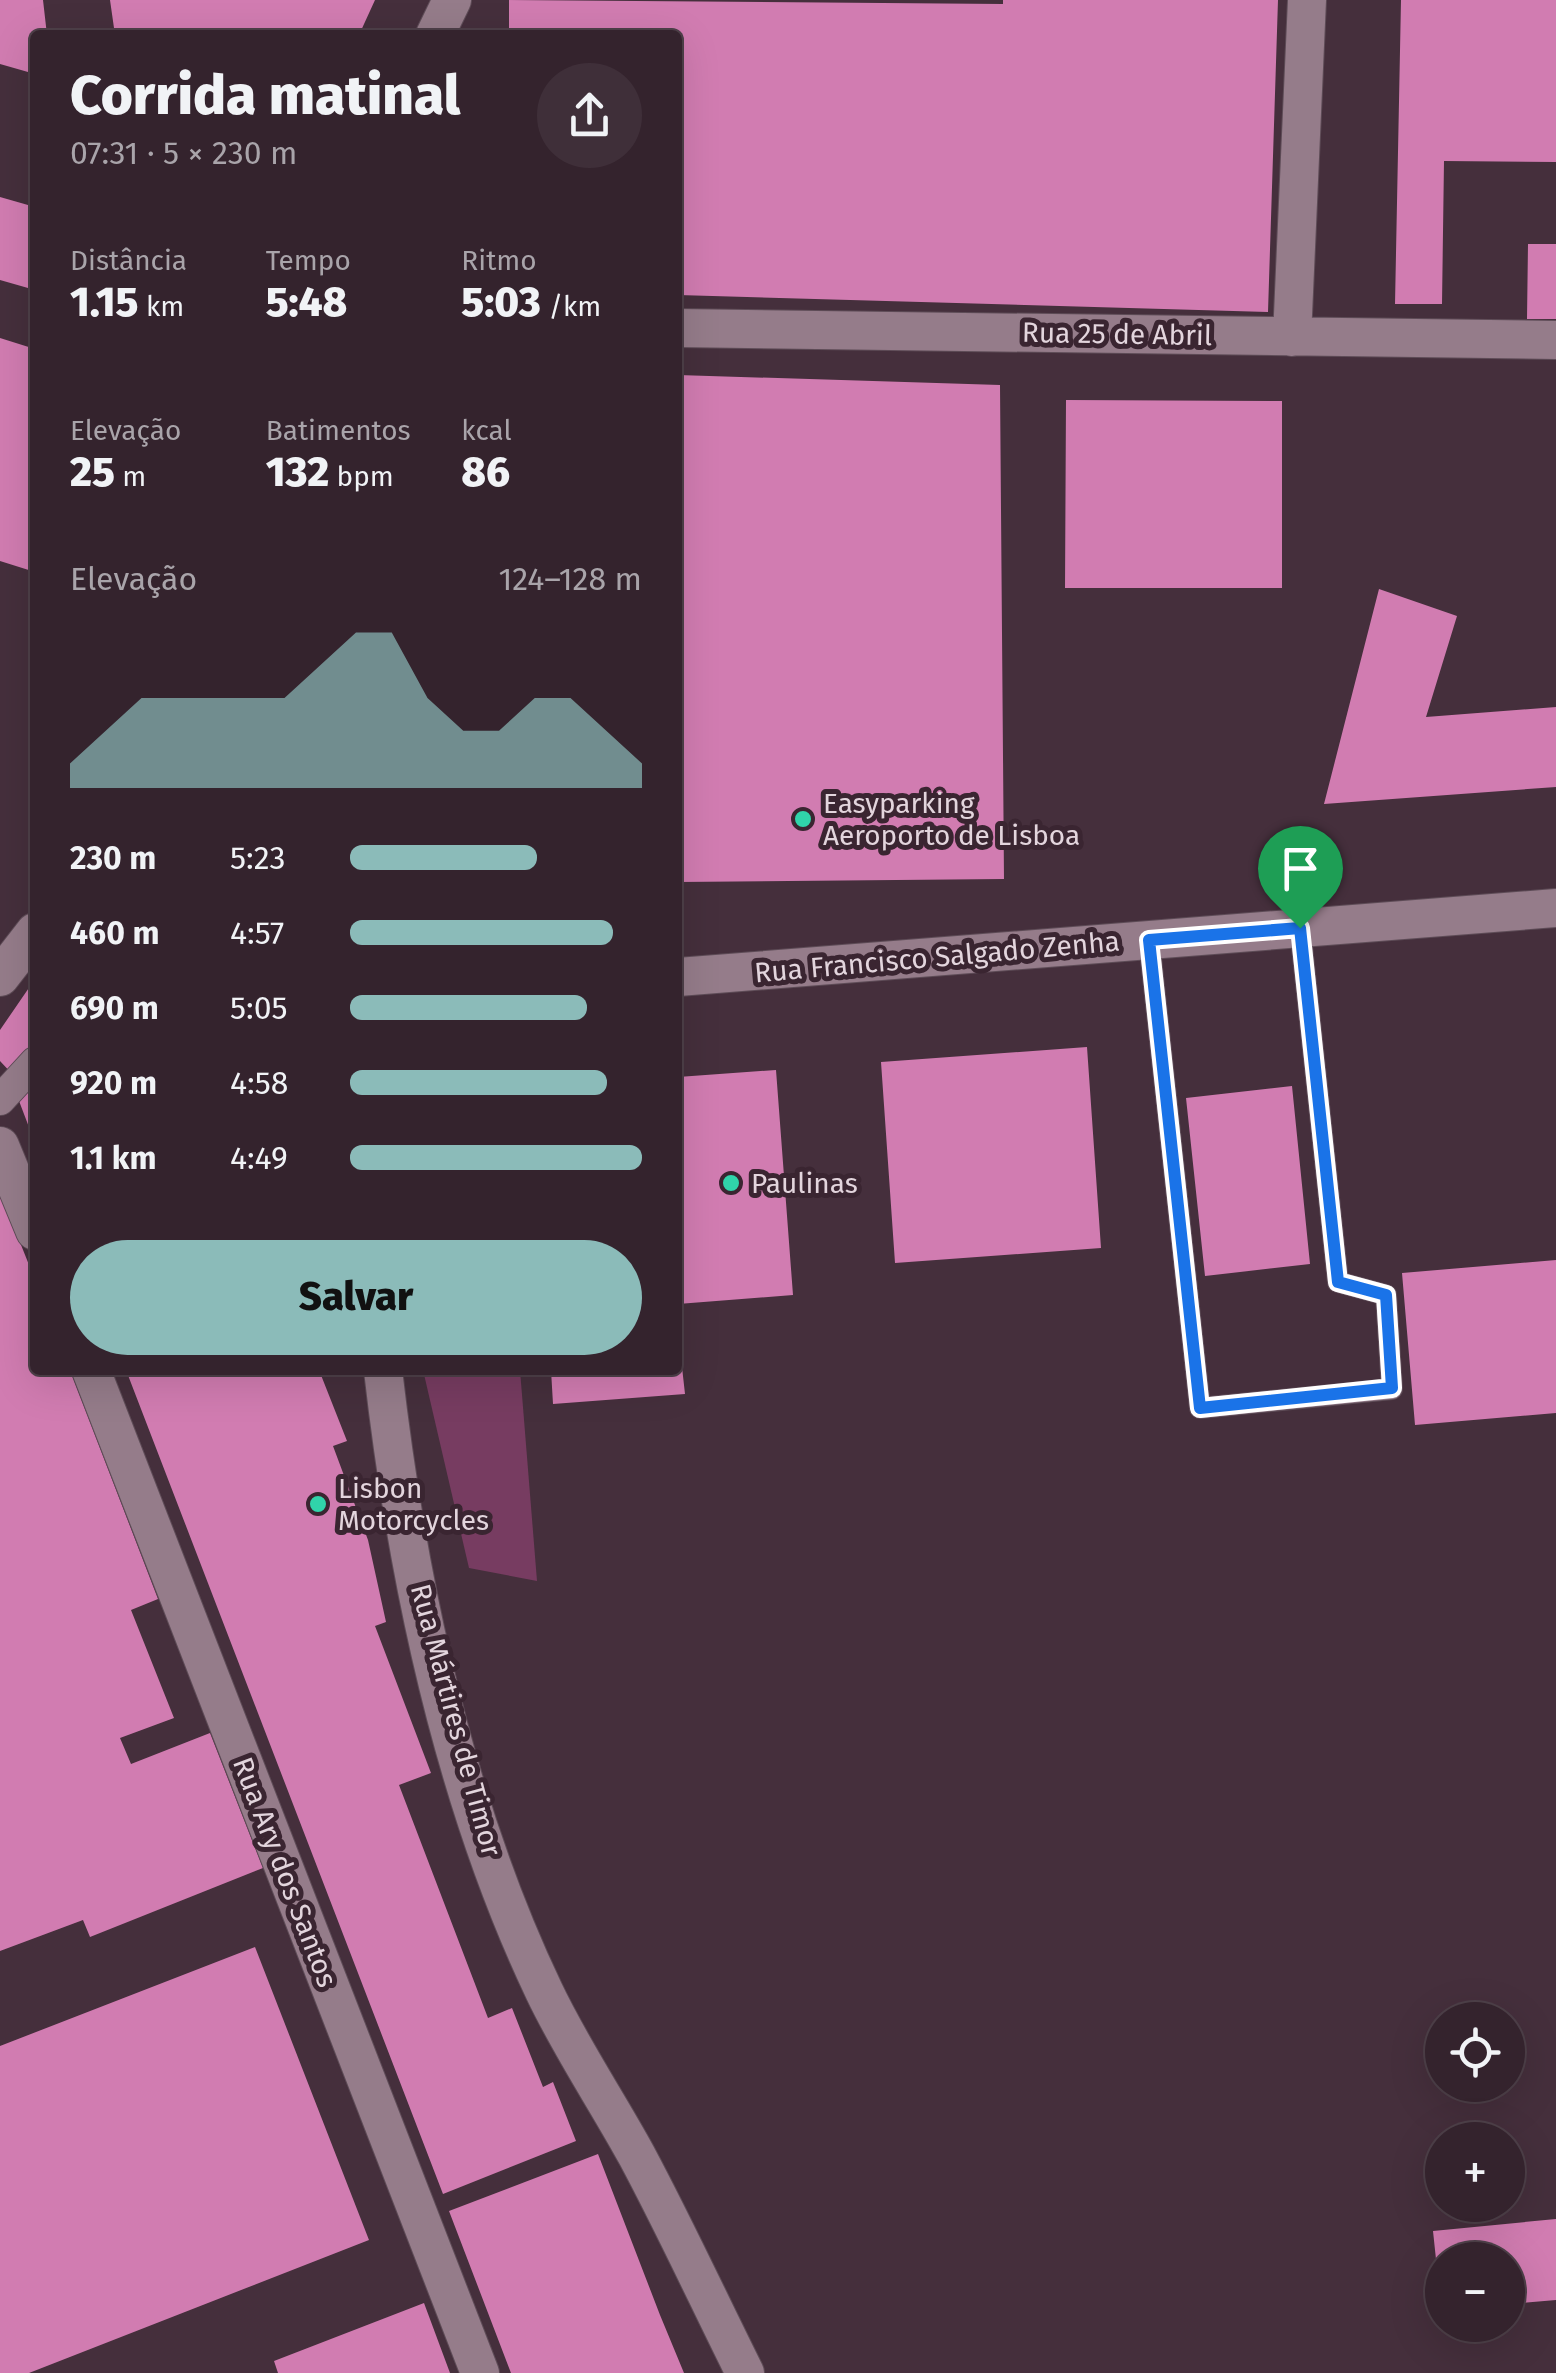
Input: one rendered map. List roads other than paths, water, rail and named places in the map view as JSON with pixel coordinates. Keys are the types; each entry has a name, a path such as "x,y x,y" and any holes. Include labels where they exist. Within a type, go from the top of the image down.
{"street":[{"path":"438,30 452,0"},
{"path":"1292,336 1307,0"},
{"name":"Rua 25 de Abril","path":"682,328 1556,340"},
{"name":"Rua Francisco Salgado Zenha","path":"682,978 1556,908"},
{"path":"0,977 30,938"},
{"path":"0,1100 30,1067"},
{"path":"0,1146 30,1218"},
{"name":"Rua Ary dos Santos","path":"93,1375 480,2373"},
{"name":"Rua Mártires de Timor","path":"384,1375 394,1462 432,1646 477,1824 544,1991 638,2158 745,2373"}],"lane":[{"path":"1149,940 1200,1408 1392,1388 1386,1295 1338,1282 1300,928"}],"place":[{"name":"Easyparking Aeroporto de Lisboa","path":"803,819"},
{"name":"Paulinas","path":"731,1183"},
{"name":"Lisbon Motorcycles","path":"318,1504"}]}
